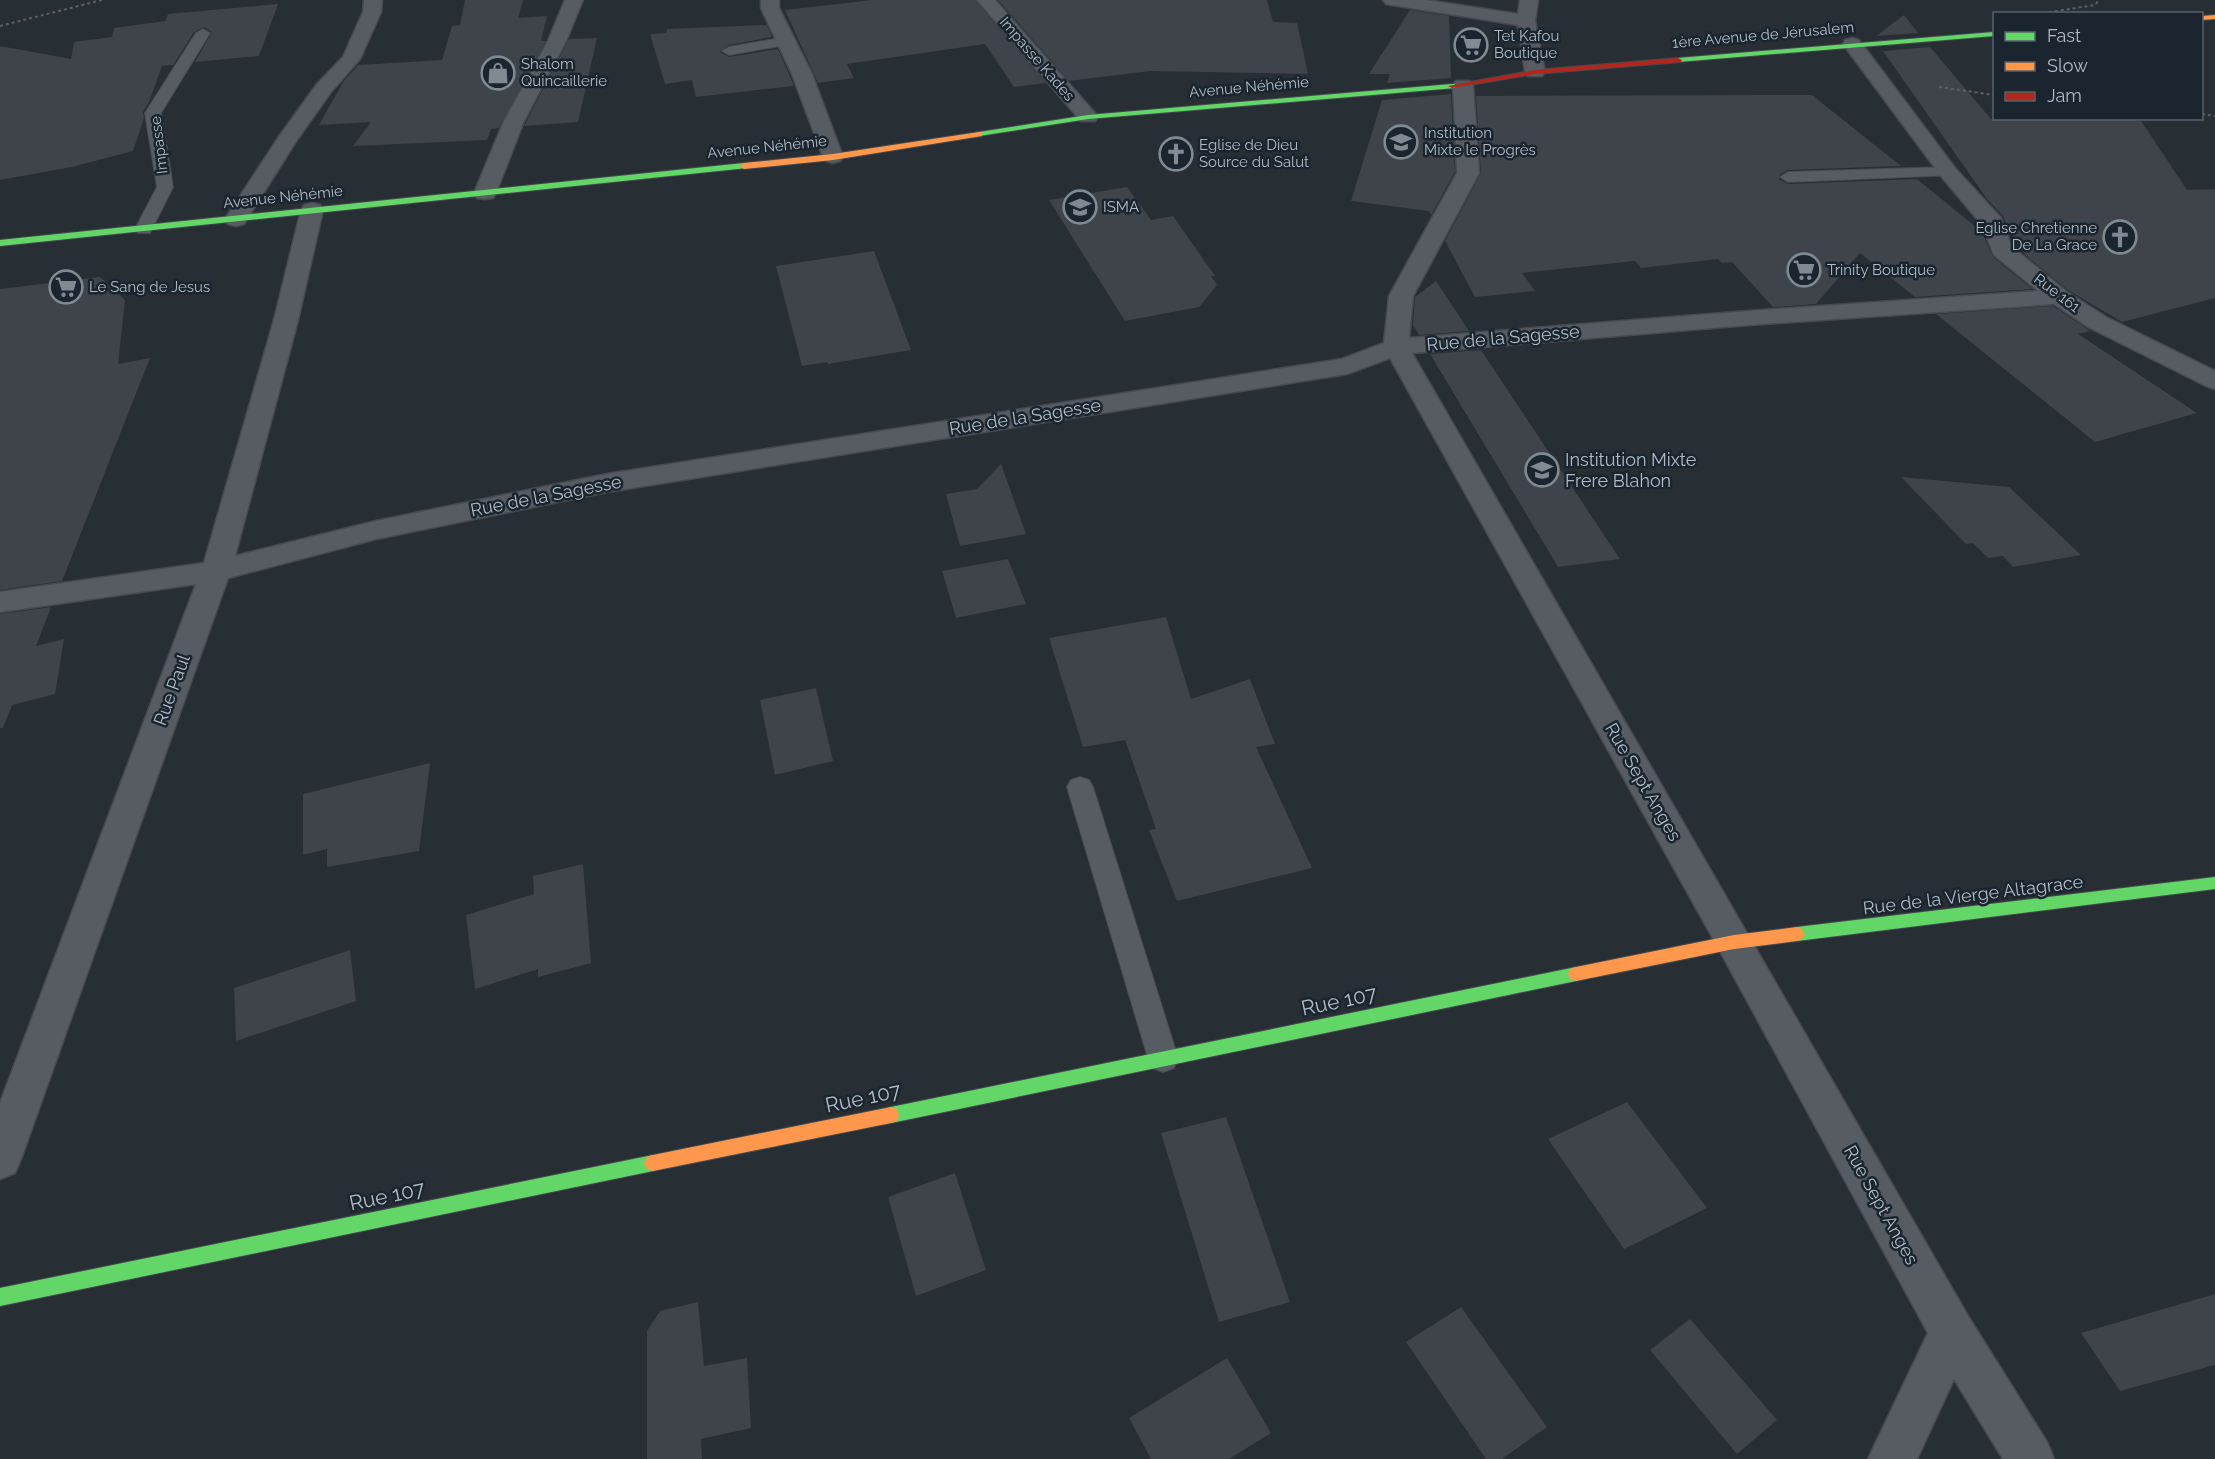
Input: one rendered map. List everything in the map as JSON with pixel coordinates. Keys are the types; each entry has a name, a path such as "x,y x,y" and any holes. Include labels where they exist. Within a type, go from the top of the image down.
{"street":[{"path":"237,219 285,142 324,88 351,59 372,12 373,0"},
{"path":"485,193 514,121 557,40 574,0"},
{"path":"770,0 770,8 802,74 833,157"},
{"name":"Impasse Kades","path":"986,0 1088,117"},
{"path":"1392,0 1526,21"},
{"path":"1529,0 1526,21 1535,72"},
{"name":"1ère Avenue de Jérusalem","path":"1535,72 1993,34"},
{"name":"Rue 161","path":"1852,44 1948,172 1993,223 2002,250 2059,297 2097,322 2215,381"},
{"name":"Avenue Néhémie","path":"0,243 833,157 1088,117 1463,85 1535,72"},
{"path":"1396,347 1401,296 1468,173 1463,85"},
{"name":"Rue Paul","path":"0,1160 216,571 286,320 312,210"},
{"name":"Rue de la Sagesse","path":"0,602 216,571 376,530 607,483 1347,366 1396,347 1761,317 2059,297"},
{"name":"Rue Sept Anges","path":"1396,347 1734,942 1952,1332 2030,1459"},
{"name":"Rue de la Vierge Altagrace","path":"1734,942 2215,883"},
{"name":"Rue 107","path":"0,1297 1734,942"},
{"path":"1892,1459 1952,1332"}],"lane":[{"name":"Impasse","path":"144,229 165,187 153,113 203,33"},
{"path":"729,51 786,41"},
{"path":"1788,177 1948,172"},
{"path":"1080,787 1163,1058"}],"path":[{"path":"0,26 102,0"},
{"path":"2050,12 2095,5 2099,0"}],"building":[{"path":"465,0 523,0 518,18 547,16 541,41 546,41 499,128 491,129 487,140 353,146 371,122 319,125 343,82 358,65 442,60 452,26 460,25"},
{"path":"872,0 975,0 1046,83 1014,87 985,44 847,64 854,78 818,83 785,10"},
{"path":"998,0 1267,0 1273,22 1297,23 1308,74 1150,71 1069,81"},
{"path":"278,4 259,56 195,62 212,32 204,27 194,32 173,65 162,66 143,112 144,118 133,151 72,167 0,180 0,46 71,59 74,42 112,37 114,28 165,21 168,14"},
{"path":"1410,10 1449,16 1451,78 1387,83 1390,74 1369,74"},
{"path":"1904,15 1918,33 1876,36"},
{"path":"767,25 772,37 729,45 720,52 729,57 778,49 794,86 696,97 692,80 665,84 650,34 666,33 667,29"},
{"path":"597,38 578,122 524,126 569,39"},
{"path":"1930,47 1993,120 2140,120 2187,190 2215,189 2215,298 2122,322 2068,290 2026,256 2008,229 2003,216 1987,199 1883,51"},
{"path":"1451,94 1455,172 1431,215 1429,211 1351,201 1382,100"},
{"path":"1812,95 1901,166 1788,170 1779,175 1779,179 1788,184 1917,179 1982,232 1993,257 2032,289 1915,297 1860,253 1816,304 1773,307 1732,262 1722,263 1718,259 1641,268 1635,261 1522,273 1535,291 1475,297 1445,241 1481,173 1476,96"},
{"path":"1127,187 1151,220 1173,216 1215,276 1211,276 1217,285 1199,307 1125,321 1049,200"},
{"path":"874,251 911,350 802,366 776,266"},
{"path":"100,277 125,300 118,364 150,358 62,581 0,590 0,289"},
{"path":"1436,281 1469,331 1419,335 1413,325 1415,297"},
{"path":"2053,306 2090,331 2078,334 2197,413 2095,442 1936,314"},
{"path":"1481,350 1620,559 1558,567 1430,354"},
{"path":"1001,464 1026,534 960,546 946,494 977,489"},
{"path":"1901,477 2009,487 2081,555 2013,567 2003,556 1988,558 1973,543 1966,544"},
{"path":"1008,559 1026,604 956,618 942,571"},
{"path":"51,607 36,646 64,639 55,694 12,705 3,728 0,728 0,614"},
{"path":"1166,617 1191,699 1250,679 1275,744 1256,747 1312,868 1177,901 1149,830 1156,829 1125,740 1083,747 1049,638"},
{"path":"816,688 833,761 775,775 760,700"},
{"path":"430,763 419,851 327,867 327,849 303,855 303,794"},
{"path":"583,864 591,963 538,977 538,969 475,989 466,915 534,894 533,876"},
{"path":"350,950 356,1001 236,1041 234,988"},
{"path":"1627,1102 1707,1208 1624,1249 1548,1139"},
{"path":"1226,1117 1290,1302 1219,1322 1161,1133"},
{"path":"955,1173 986,1270 916,1296 888,1197"},
{"path":"2215,1294 2215,1365 2120,1391 2081,1333"},
{"path":"698,1302 704,1366 747,1358 751,1428 701,1439 702,1459 647,1459 647,1331 660,1311"},
{"path":"1461,1307 1547,1427 1502,1459 1486,1459 1406,1342"},
{"path":"1690,1319 1777,1420 1737,1454 1650,1350"},
{"path":"1227,1358 1271,1433 1229,1459 1151,1459 1129,1418"}],"traffic: fast":[{"path":"1678,60 1993,34"},
{"path":"979,134 1088,117 1452,86"},
{"path":"0,243 744,166"},
{"path":"1797,934 2215,883"},
{"path":"891,1115 1576,974"},
{"path":"0,1297 653,1163"}],"traffic: slow":[{"path":"2203,18 2215,17"},
{"path":"744,166 833,157 979,134"},
{"path":"1576,974 1734,942 1797,934"},
{"path":"653,1163 891,1115"}],"traffic: jam":[{"path":"1452,86 1535,72 1678,60"}],"place":[{"name":"Tet Kafou Boutique","path":"1471,45"},
{"name":"Shalom Quincaillerie","path":"498,73"},
{"name":"Institution Mixte le Progrès","path":"1401,142"},
{"name":"Eglise de Dieu Source du Salut","path":"1176,154"},
{"name":"ISMA","path":"1080,207"},
{"name":"Eglise Chretienne De La Grace","path":"2120,237"},
{"name":"Trinity Boutique","path":"1804,270"},
{"name":"Le Sang de Jesus","path":"66,287"},
{"name":"Institution Mixte Frere Blahon","path":"1542,470"}]}
